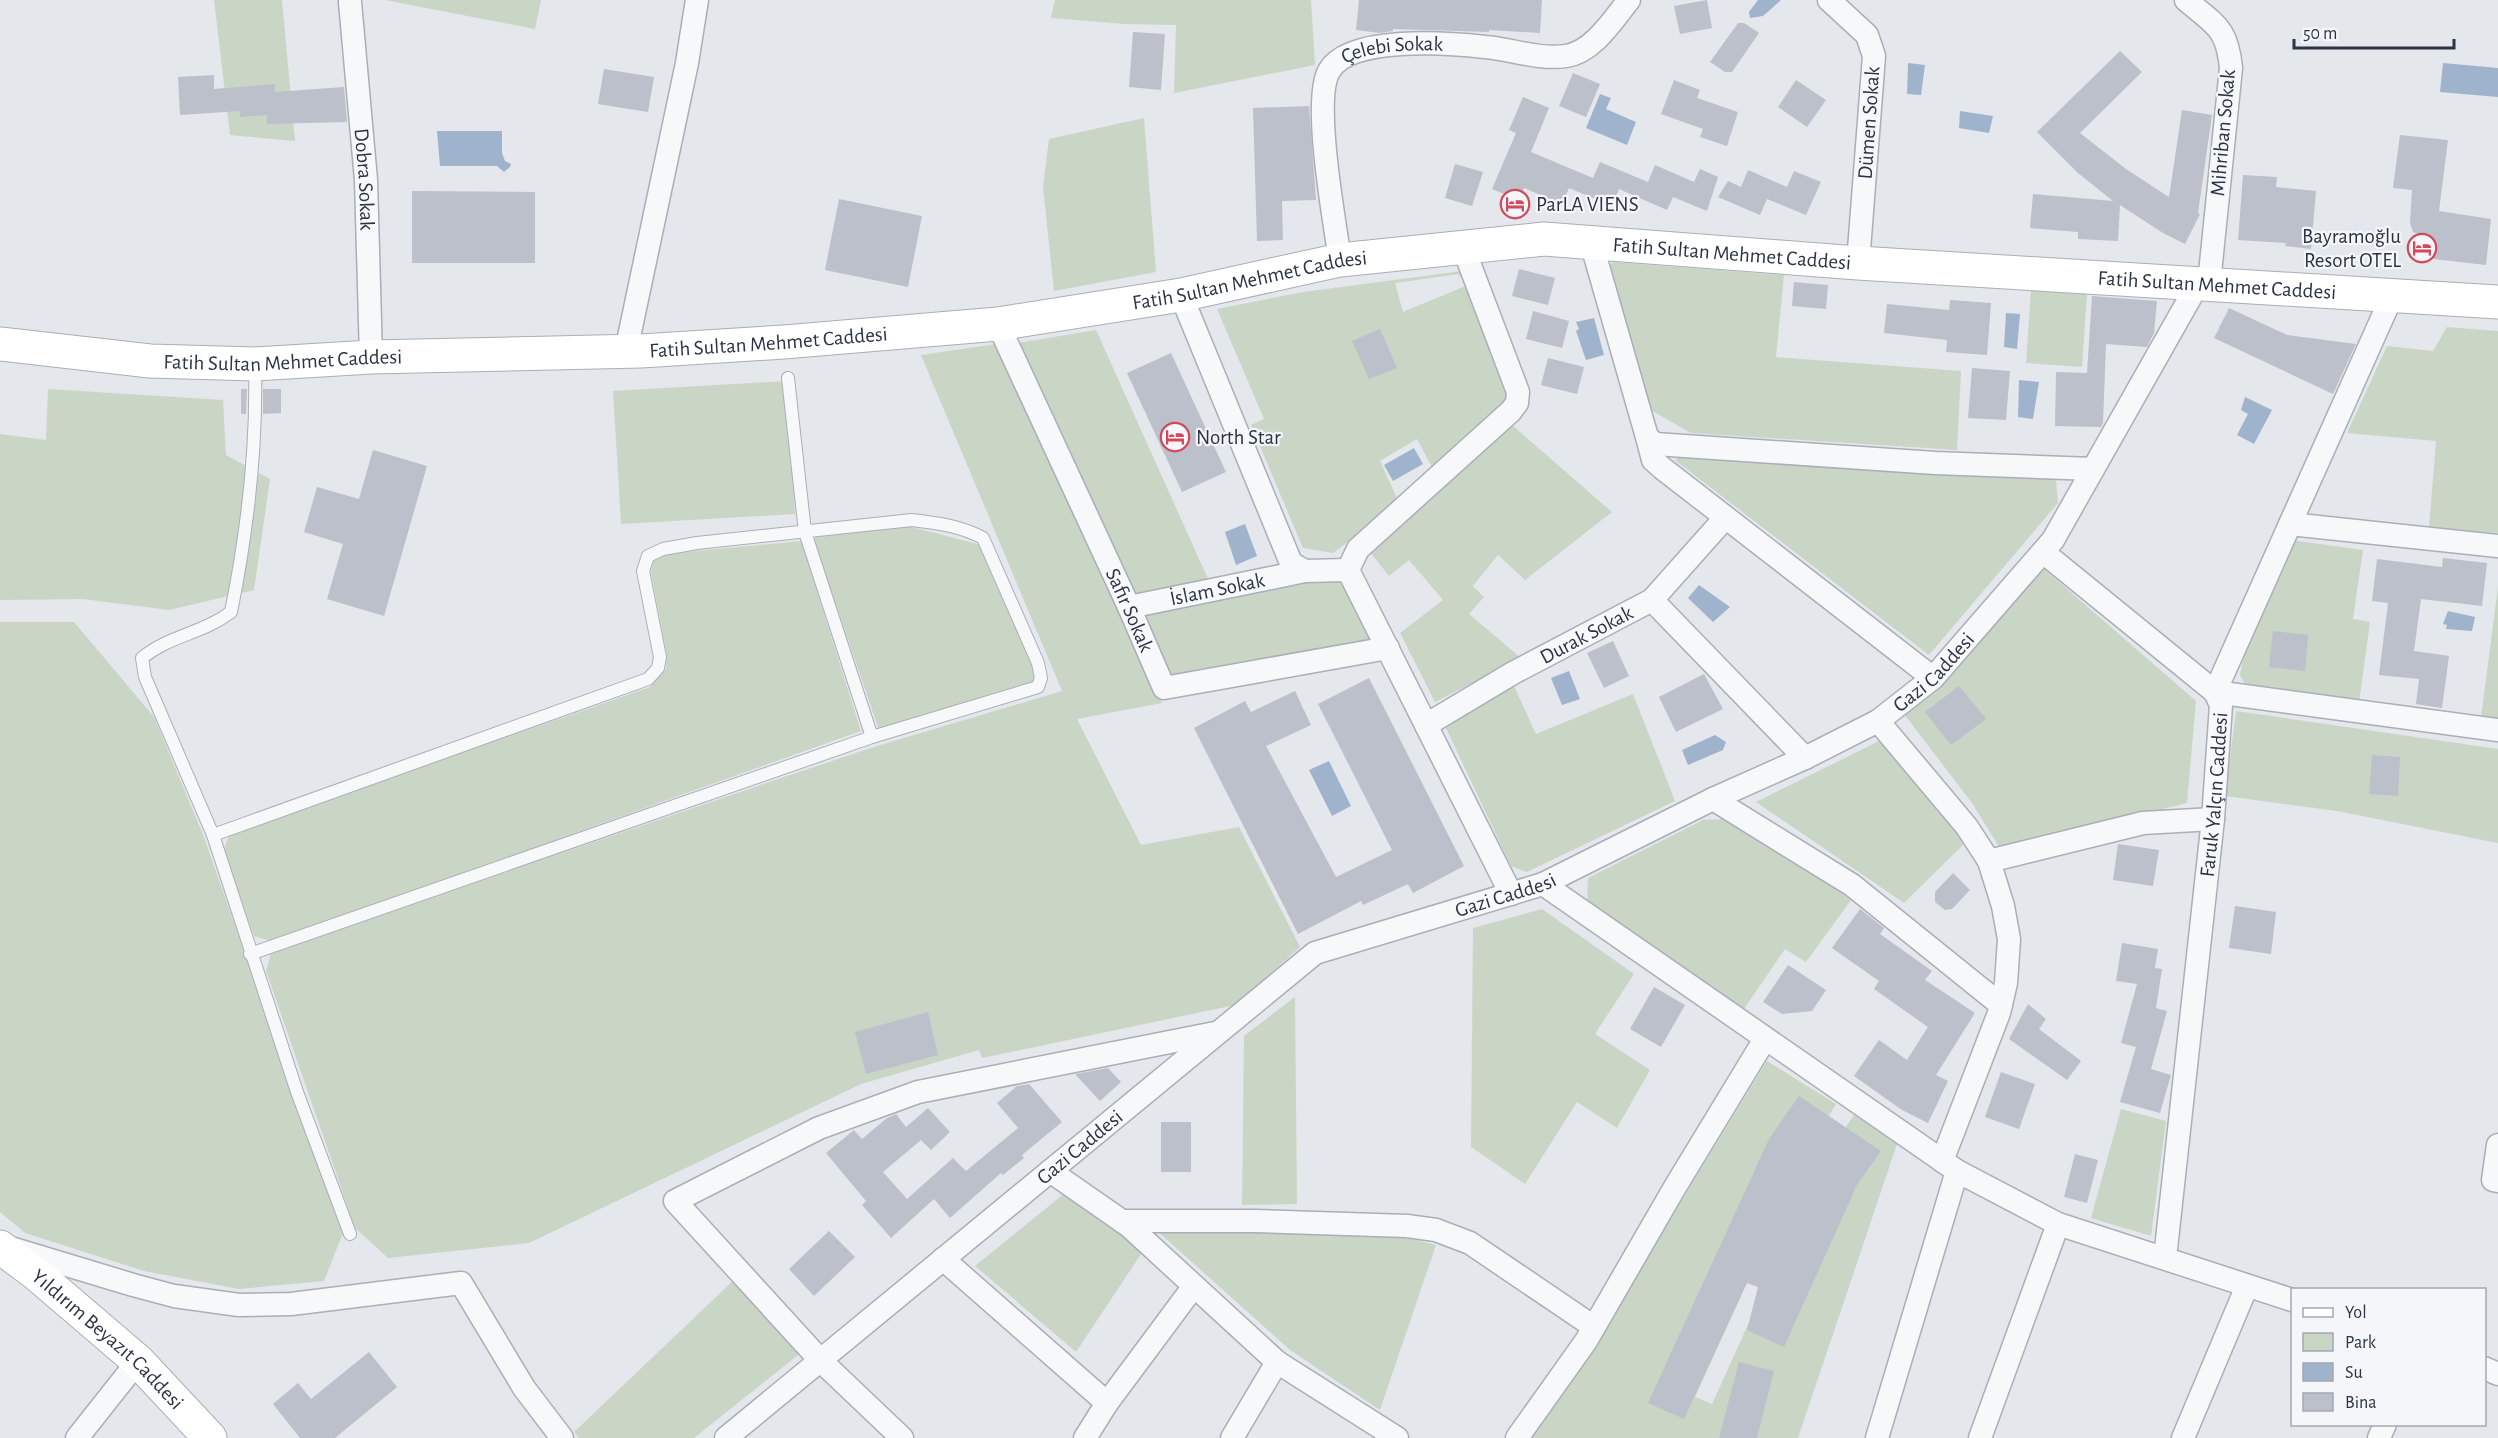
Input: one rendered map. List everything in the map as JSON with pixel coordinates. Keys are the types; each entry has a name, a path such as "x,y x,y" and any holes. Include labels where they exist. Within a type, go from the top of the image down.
{"street":[{"path":"626,351 687,63 697,0"},
{"name":"Çelebi Sokak","path":"1340,260 1324,143 1323,91 1329,71 1336,64 1361,49 1427,44 1486,47 1537,56 1566,56 1584,49 1603,31 1629,0"},
{"name":"Dümen Sokak","path":"1830,0 1867,35 1874,56 1858,262"},
{"name":"Mihriban Sokak","path":"2186,0 2224,33 2230,58 2204,283"},
{"name":"Dobra Sokak","path":"350,2 366,180 371,357"},
{"name":"Fatih Sultan Mehmet Caddesi","path":"0,344 150,361 255,364 371,357 626,351 784,342 998,324 1181,295 1340,260 1544,239 1858,262 2498,302"},
{"path":"1591,242 1653,460 1933,678"},
{"path":"1463,247 1518,392 1517,403 1511,411 1358,549 1348,570 1511,894"},
{"name":"Gazi Caddesi","path":"726,1438 1316,953 1543,884 1713,799 1805,758 1878,721 1933,678 2053,540 2204,283"},
{"path":"1181,295 1291,563 1305,571"},
{"name":"Faruk Yalçın Caddesi","path":"2165,1258 2213,819 2221,705 2215,692 2392,296"},
{"name":"Safir Sokak","path":"998,324 1164,688 1388,648"},
{"path":"1647,437 1655,444 1935,463 2093,469"},
{"name":"Durak Sokak","path":"1426,725 1513,673 1652,600 1725,518"},
{"path":"2290,524 2498,546"},
{"path":"2043,552 2215,692 2498,730"},
{"name":"İslam Sokak","path":"1129,608 1305,571 1348,570"},
{"path":"1652,600 1805,758"},
{"path":"1877,1438 1950,1166 2001,1005 2006,982 2009,939 2003,906 1989,861 1967,827 1878,721"},
{"path":"1713,799 1852,885 2001,1005"},
{"path":"1989,861 2143,823 2213,819"},
{"path":"1543,884 1950,1166 2058,1224 2291,1300"},
{"path":"902,1438 821,1361 675,1201 819,1128 918,1092 1219,1032"},
{"path":"1517,1438 1594,1328 1675,1187 1765,1039"},
{"path":"2498,1145 2493,1180 2498,1181"},
{"path":"1050,1171 1122,1221 1277,1362 1392,1437"},
{"path":"1122,1221 1278,1222 1407,1226 1436,1230 1470,1243 1594,1328"},
{"path":"1980,1438 2058,1224"},
{"path":"0,1246 174,1296 239,1305 291,1304 460,1283 518,1379 562,1438"},
{"name":"Yıldırım Beyazıt Caddesi","path":"0,1246 138,1361 210,1438"},
{"path":"943,1259 1107,1403"},
{"path":"1085,1438 1107,1403 1194,1286"},
{"path":"2183,1438 2247,1286"},
{"path":"77,1438 138,1361"},
{"path":"1232,1438 1277,1362"}],"lane":[{"path":"255,364 253,434 242,559 231,612 216,623 157,646 142,658 145,677 213,835 250,954 297,1092 350,1234"},
{"path":"788,378 805,532 872,738"},
{"path":"213,835 648,679 658,668 660,657 643,571 648,556 663,549 697,543 912,520 970,530 983,538 1038,663 1041,678 1038,687 872,738 250,954"}],"green space":[{"path":"214,0 282,0 295,141 230,135"},
{"path":"385,0 541,0 535,29"},
{"path":"1055,0 1311,0 1315,65 1174,93 1176,25 1124,24 1051,18"},
{"path":"1144,118 1156,272 1054,291 1043,187 1049,139"},
{"path":"1613,262 1784,275 1776,357 1961,371 1957,450 1691,433 1649,409 1609,266"},
{"path":"1462,271 1464,276 1460,277 1459,274 1395,283 1403,312 1468,285 1514,393 1397,506 1333,553 1303,548 1251,425 1264,419 1217,309 1303,292","holes":["1417,439 1432,467 1397,498 1380,461"]},
{"path":"2031,290 2087,294 2082,367 2026,363"},
{"path":"2447,327 2498,331 2498,533 2429,528 2436,441 2347,433 2387,346 2433,351"},
{"path":"1096,330 1208,579 1132,594 1018,343"},
{"path":"996,344 1162,703 1077,719 1141,845 1239,827 1300,947 1235,1005 982,1058 979,1050 861,1084 529,1243 388,1258 355,1228 266,971 271,953 877,746 1062,691 921,355"},
{"path":"788,381 795,514 621,524 613,391"},
{"path":"48,389 223,400 226,455 270,479 254,590 169,610 83,599 0,600 0,434 46,440"},
{"path":"1512,425 1612,512 1525,580 1498,555 1473,586 1484,597 1469,614 1521,658 1435,702 1400,633 1443,600 1409,560 1389,576 1370,552"},
{"path":"1678,453 2056,480 2058,503 1929,655 1676,461"},
{"path":"908,526 981,545 1035,668 1034,681 879,730 816,546 815,537"},
{"path":"2291,540 2363,550 2353,619 2370,622 2359,703 2247,688 2240,675 2246,643"},
{"path":"801,541 861,731 271,941 254,936 224,850 229,835 650,687 666,669 667,656 651,573 654,559 664,554"},
{"path":"2044,569 2196,701 2187,803 2001,850 1972,803 1904,714 1935,686"},
{"path":"1345,577 1375,641 1171,676 1144,611"},
{"path":"2498,586 2498,720 2481,718"},
{"path":"0,622 74,622 154,717 204,837 343,1233 324,1281 239,1289 144,1271 25,1233 0,1212"},
{"path":"1514,686 1536,734 1633,694 1675,801 1527,872 1511,866 1444,724"},
{"path":"2236,711 2498,749 2498,843 2337,811 2225,796"},
{"path":"1879,741 1968,840 1904,903 1756,802"},
{"path":"1724,819 1772,847 1851,900 1806,962 1785,949 1744,1009 1587,905 1588,878 1703,820"},
{"path":"1542,909 1634,974 1595,1034 1650,1070 1617,1128 1577,1102 1525,1184 1471,1147 1473,928"},
{"path":"1295,997 1297,1204 1242,1205 1244,1036"},
{"path":"1767,1061 1836,1104 1806,1153 1695,1397 1712,1404 1823,1160 1854,1115 1897,1144 1798,1438 1530,1438 1576,1373"},
{"path":"2121,1109 2166,1121 2151,1236 2091,1218"},
{"path":"1065,1193 1119,1230 1143,1251 1076,1352 975,1266"},
{"path":"1155,1229 1408,1238 1436,1245 1380,1410 1290,1350"},
{"path":"736,1278 802,1352 694,1438 579,1438 574,1432"}],"water":[{"path":"1758,0 1781,0 1763,16 1750,18 1749,12"},
{"path":"1908,63 1925,65 1921,95 1907,94"},
{"path":"2443,63 2498,68 2498,97 2440,92"},
{"path":"1600,94 1611,98 1606,109 1636,122 1627,145 1586,128"},
{"path":"1960,111 1993,116 1989,133 1959,128"},
{"path":"437,131 502,131 502,153 505,161 511,164 510,167 504,172 497,166 440,166"},
{"path":"2006,313 2020,314 2017,349 2004,347"},
{"path":"1594,318 1604,355 1586,360 1576,331 1579,329 1576,322"},
{"path":"2019,380 2039,382 2033,419 2018,417"},
{"path":"2245,397 2272,410 2254,444 2237,435 2248,414 2241,410"},
{"path":"1414,448 1423,464 1393,481 1384,465"},
{"path":"1245,524 1257,556 1236,565 1225,532"},
{"path":"1699,585 1730,607 1713,622 1688,598"},
{"path":"2448,611 2475,617 2472,631 2446,629 2447,625 2443,624"},
{"path":"1569,671 1580,699 1562,705 1551,678"},
{"path":"1715,735 1726,742 1723,750 1688,765 1682,750"},
{"path":"1329,761 1351,806 1332,816 1309,770"}],"building":[{"path":"1359,0 1542,0 1540,33 1393,29 1393,31 1380,33 1356,30"},
{"path":"1707,0 1712,28 1680,34 1674,6"},
{"path":"1738,23 1744,23 1759,33 1732,72 1725,72 1710,62"},
{"path":"1133,32 1165,34 1161,90 1129,87"},
{"path":"2120,51 2142,72 2080,133 2126,169 2169,197 2182,110 2212,115 2198,213 2200,214 2185,244 2163,233 2120,205 2118,241 2078,239 2078,232 2030,228 2033,194 2113,201 2078,173 2037,132"},
{"path":"604,69 654,77 648,112 598,104"},
{"path":"1573,73 1600,84 1586,117 1559,106"},
{"path":"214,75 214,89 275,84 275,92 344,87 347,122 267,124 267,115 240,117 240,111 180,115 178,77"},
{"path":"1674,80 1700,90 1697,98 1738,112 1727,146 1700,137 1703,129 1661,114"},
{"path":"1796,80 1826,100 1807,127 1778,107"},
{"path":"1523,97 1549,108 1531,152 1593,178 1600,162 1648,182 1655,165 1694,182 1700,169 1718,177 1707,211 1673,197 1667,210 1619,189 1612,206 1569,188 1562,204 1524,188 1519,200 1492,189 1516,133 1509,130"},
{"path":"1309,106 1316,200 1282,201 1283,240 1257,241 1253,108"},
{"path":"2400,135 2448,140 2439,211 2491,219 2486,265 2424,258 2426,237 2413,232 2410,223 2412,190 2393,188"},
{"path":"1455,164 1483,172 1472,206 1445,198"},
{"path":"1748,170 1787,187 1794,171 1821,182 1806,215 1767,199 1760,215 1718,197 1728,181 1741,187"},
{"path":"2243,175 2277,177 2276,187 2316,191 2311,249 2285,246 2286,243 2238,240"},
{"path":"412,191 535,192 535,263 412,263"},
{"path":"839,199 922,216 908,287 825,270"},
{"path":"1519,269 1555,278 1548,305 1512,296"},
{"path":"1794,282 1828,285 1826,309 1792,306"},
{"path":"2092,296 2157,301 2154,333 2147,347 2106,344 2101,427 2055,426 2056,372 2087,373"},
{"path":"1950,300 1991,303 1987,355 1946,352 1947,340 1884,333 1887,304 1949,310"},
{"path":"2229,308 2287,335 2356,344 2333,394 2214,338"},
{"path":"1533,311 1569,321 1562,348 1526,339"},
{"path":"1380,329 1397,368 1369,379 1352,341"},
{"path":"1171,353 1226,472 1182,492 1127,373"},
{"path":"1548,358 1584,367 1577,394 1541,385"},
{"path":"1972,368 2010,371 2006,420 1968,418"},
{"path":"241,389 247,389 246,414 241,414"},
{"path":"263,389 281,389 281,413 263,414"},
{"path":"373,450 427,466 384,616 327,599 343,544 304,532 317,487 359,499"},
{"path":"2443,558 2487,563 2482,606 2421,599 2414,651 2449,656 2442,708 2416,704 2419,679 2379,675 2388,603 2372,601 2377,559 2442,567"},
{"path":"2273,631 2308,635 2305,671 2269,667"},
{"path":"1613,641 1629,676 1604,688 1587,653"},
{"path":"1704,674 1723,709 1676,732 1659,697"},
{"path":"1369,678 1464,866 1413,893 1408,884 1363,905 1361,901 1298,934 1194,728 1245,701 1251,712 1295,691 1311,725 1266,746 1336,877 1392,850 1318,704"},
{"path":"1959,686 1986,719 1951,745 1925,712"},
{"path":"2372,755 2400,757 2398,796 2369,794"},
{"path":"2118,844 2159,850 2153,886 2113,880"},
{"path":"1953,873 1970,890 1952,909 1945,910 1935,902 1935,892"},
{"path":"2235,906 2276,912 2271,954 2229,948"},
{"path":"1860,909 1884,928 1880,934 1932,971 1925,980 1975,1013 1936,1075 1948,1081 1928,1123 1902,1110 1854,1076 1879,1040 1907,1060 1928,1027 1874,989 1879,981 1832,948"},
{"path":"2122,943 2158,949 2155,968 2162,969 2156,1008 2167,1011 2151,1069 2171,1075 2160,1113 2120,1102 2136,1047 2121,1043 2137,984 2116,981"},
{"path":"1788,965 1826,990 1812,1011 1782,1014 1763,1002"},
{"path":"1654,987 1685,1005 1661,1047 1630,1029"},
{"path":"2028,1004 2046,1019 2039,1029 2081,1061 2067,1080 2009,1039"},
{"path":"928,1012 938,1055 866,1074 855,1032"},
{"path":"1108,1068 1121,1082 1100,1101 1075,1074"},
{"path":"2001,1072 2035,1084 2019,1129 1985,1117"},
{"path":"1029,1084 1062,1122 1022,1155 1024,1158 1003,1175 1001,1173 950,1218 934,1199 891,1238 862,1205 866,1201 826,1153 854,1130 862,1139 887,1118 896,1114 906,1127 928,1108 950,1132 931,1150 921,1140 883,1172 907,1199 953,1158 966,1171 1018,1128 997,1103 1017,1086"},
{"path":"1799,1096 1881,1151 1857,1185 1784,1347 1747,1330 1758,1287 1747,1283 1684,1419 1648,1403 1769,1139"},
{"path":"1161,1122 1191,1122 1191,1172 1161,1172"},
{"path":"2075,1154 2098,1160 2087,1203 2064,1197"},
{"path":"829,1231 855,1257 814,1296 789,1269"},
{"path":"369,1352 397,1387 335,1438 300,1438 273,1404 298,1383 311,1399"},
{"path":"1739,1362 1774,1371 1757,1438 1719,1438"}],"place":[{"name":"ParLA VIENS","path":"1515,204"},
{"name":"Bayramoğlu Resort OTEL","path":"2422,248"},
{"name":"North Star","path":"1175,437"}]}
